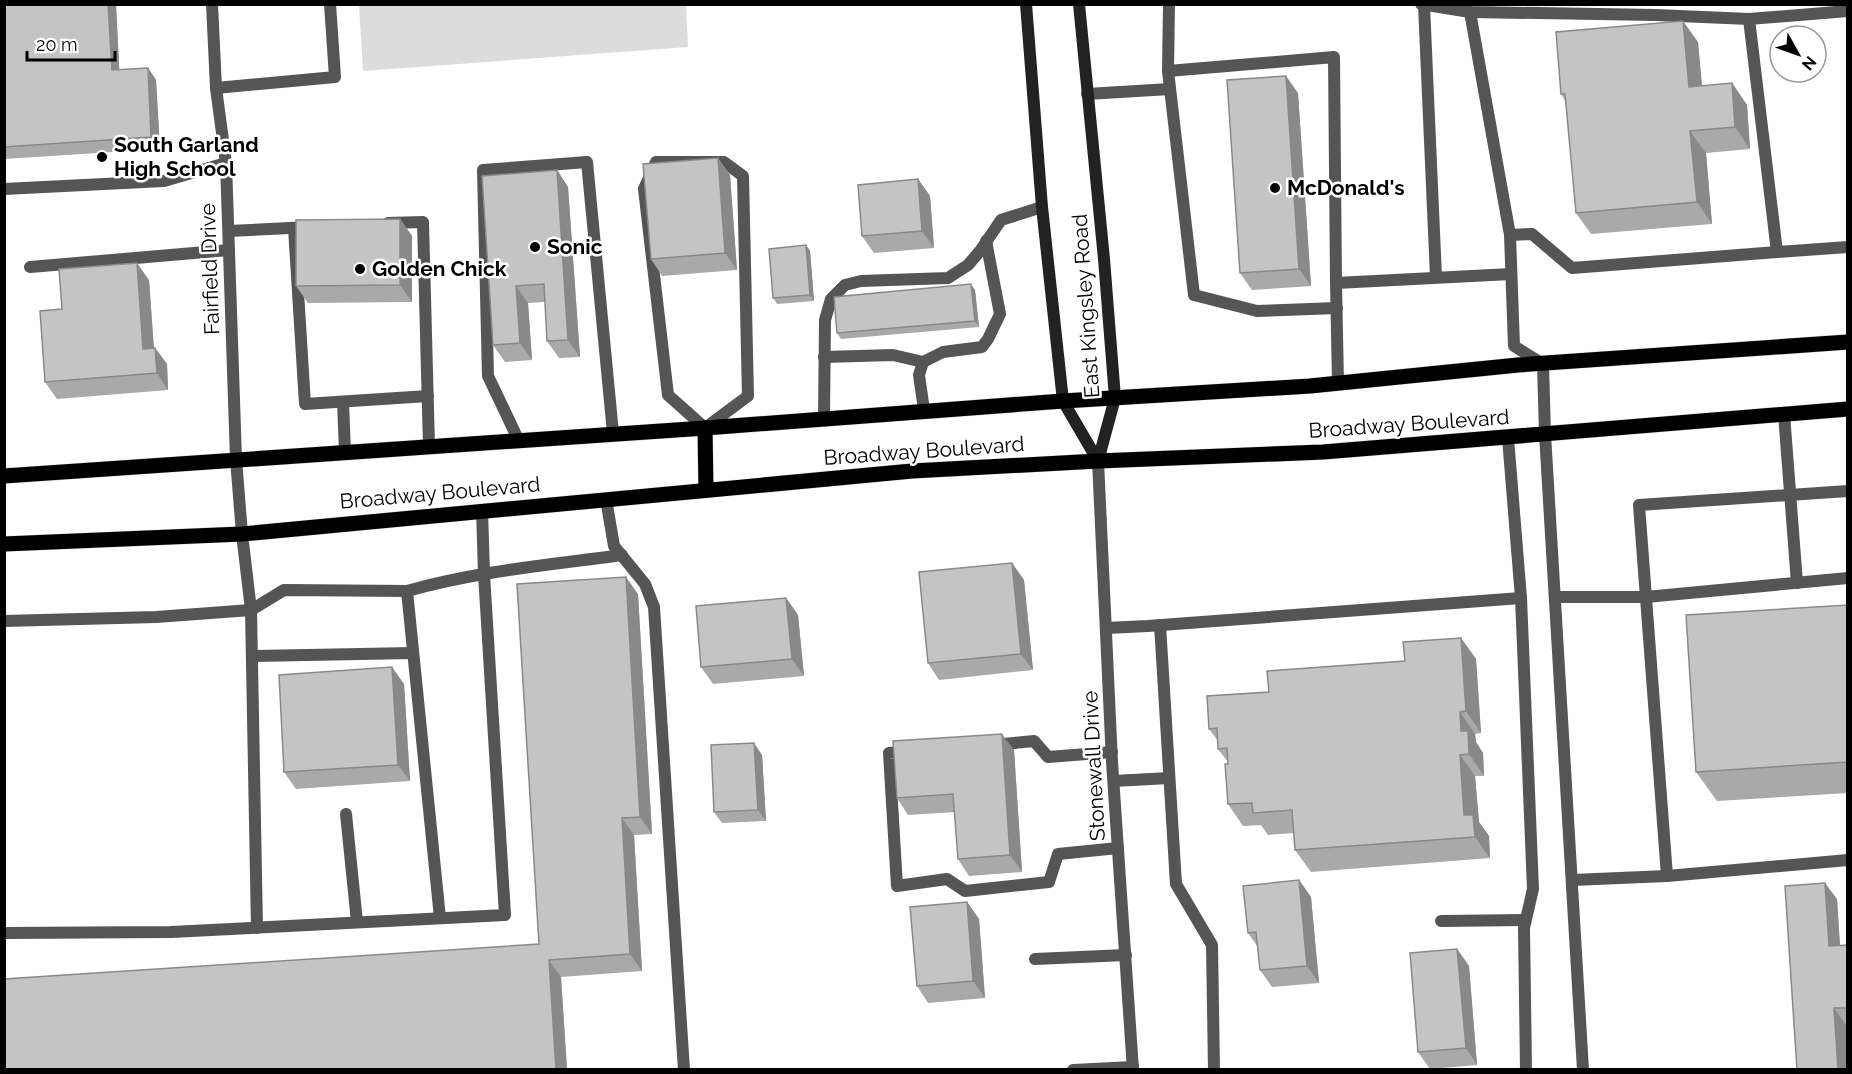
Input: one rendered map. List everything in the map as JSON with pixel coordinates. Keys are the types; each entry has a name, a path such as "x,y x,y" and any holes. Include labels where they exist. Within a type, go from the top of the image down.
{"main road":[{"name":"East Kingsley Road","path":"1026,4 1042,207 1063,400 1098,461"},
{"name":"East Kingsley Road","path":"1079,4 1115,398 1098,461"},
{"name":"Broadway Boulevard","path":"4,476 518,439 705,428 1063,400 1338,383 1543,363 1848,342"},
{"name":"Broadway Boulevard","path":"4,544 242,534 912,471 1323,452 1848,409"},
{"path":"705,428 706,490"}],"street":[{"name":"Fairfield Drive","path":"212,4 216,87 226,163 236,459 251,610 256,928"},
{"path":"216,87 335,77 330,4"},
{"path":"1169,4 1168,71 1194,295 1257,311 1336,308"},
{"path":"1436,278 1422,5 1470,12 1749,19 1848,10"},
{"path":"1470,12 1510,235 1514,346 1543,363 1545,434 1583,1070"},
{"path":"1749,19 1777,252"},
{"path":"1168,71 1334,57 1338,383"},
{"path":"1087,94 1170,89"},
{"path":"518,439 488,376 483,170 587,162 613,433"},
{"path":"656,162 724,162 743,176 748,396 705,428 668,395 644,189 656,162"},
{"path":"4,189 164,181 226,163"},
{"path":"824,417 825,320 831,299 845,285 861,281 948,278 968,265 1001,220 1042,207"},
{"path":"376,224 423,222 429,446"},
{"path":"229,231 318,227"},
{"path":"294,228 305,404 428,396"},
{"path":"1510,235 1532,234 1572,268 1848,247"},
{"path":"824,357 893,355 923,362 943,352 982,347 1000,314 986,242"},
{"path":"30,267 229,250"},
{"path":"1336,283 1511,274"},
{"path":"923,362 919,375 924,410"},
{"path":"343,402 345,452"},
{"path":"1784,414 1797,583"},
{"path":"1509,438 1521,598 1533,888 1524,928 1526,1070"},
{"name":"Stonewall Drive","path":"1098,461 1112,752 1133,1068"},
{"path":"1667,876 1639,505 1848,491"},
{"path":"606,499 614,546 645,584 654,607 684,1070"},
{"path":"4,933 171,932 505,915 484,574 483,510"},
{"path":"4,621 156,617 251,610 284,590 407,591 484,574 621,555"},
{"path":"1555,597 1646,597 1848,578"},
{"path":"407,591 440,918"},
{"path":"1106,628 1160,626 1521,598"},
{"path":"1160,626 1176,884 1212,945 1214,1070"},
{"path":"252,656 413,653"},
{"path":"978,746 1034,741 1048,757 1112,752"},
{"path":"922,750 889,753 897,885 947,879 965,891 1049,882 1058,854 1118,848"},
{"path":"1114,781 1169,778"},
{"path":"346,814 357,922"},
{"path":"1572,880 1667,876 1848,860"},
{"path":"1441,921 1526,920"},
{"path":"1035,959 1126,955"},
{"path":"1073,1070 1133,1068"}],"shaded area":[{"path":"359,5 686,5 688,47 363,71"}],"building":[{"name":"South Garland High School","path":"4,4 108,4 112,70 148,68 151,137 4,147"},
{"path":"1683,21 1689,87 1732,83 1735,127 1690,131 1697,202 1576,213 1565,94 1561,94 1556,32"},
{"path":"1286,76 1299,269 1240,273 1227,80"},
{"path":"718,158 725,253 651,259 643,164"},
{"name":"Sonic","path":"557,170 568,340 547,341 544,284 516,286 520,343 493,345 482,176"},
{"path":"918,179 922,231 862,236 858,185"},
{"name":"Golden Chick","path":"400,219 400,285 296,286 296,220"},
{"path":"806,245 810,295 773,298 769,249"},
{"path":"137,263 143,349 155,348 157,373 45,382 40,311 62,309 59,269"},
{"path":"971,284 975,321 837,333 834,297"},
{"path":"1012,563 1021,654 928,663 919,572"},
{"path":"626,577 640,817 622,818 630,954 549,960 556,1070 4,1070 4,979 539,944 517,584"},
{"path":"786,598 792,659 701,667 696,606"},
{"path":"1848,605 1848,762 1696,772 1686,615"},
{"path":"1461,638 1466,711 1460,712 1461,731 1468,731 1469,754 1460,755 1464,815 1473,815 1475,837 1295,850 1292,810 1253,813 1252,803 1228,804 1225,764 1228,764 1227,748 1218,749 1217,728 1209,729 1207,696 1269,692 1267,671 1405,661 1403,642"},
{"path":"392,667 398,765 284,772 279,675"},
{"path":"1002,734 1010,855 958,859 953,794 897,798 893,741"},
{"path":"754,743 758,810 714,812 711,745"},
{"path":"1299,880 1307,966 1260,970 1256,932 1248,933 1243,886"},
{"path":"1825,883 1829,946 1848,945 1848,1008 1834,1008 1838,1070 1797,1070 1785,886"},
{"path":"967,902 973,981 917,986 910,907"},
{"path":"1457,949 1466,1048 1418,1052 1410,953"}],"place":[{"name":"South Garland High School","path":"102,157"},
{"name":"McDonald's","path":"1275,188"},
{"name":"Sonic","path":"535,247"},
{"name":"Golden Chick","path":"360,269"}]}
